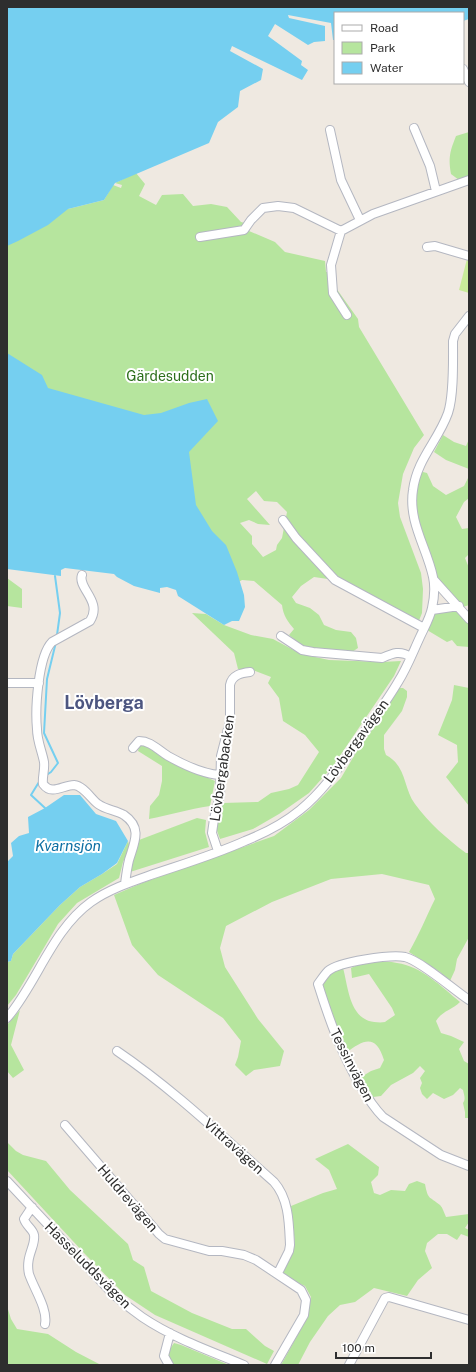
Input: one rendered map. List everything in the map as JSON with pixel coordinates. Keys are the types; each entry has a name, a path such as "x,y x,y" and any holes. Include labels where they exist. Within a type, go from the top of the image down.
{"street":[{"path":"464,71 469,82"},
{"path":"414,128 430,166 436,191"},
{"path":"330,130 341,180 360,220"},
{"path":"347,315 332,293 331,265 341,231 374,214 469,180"},
{"path":"200,237 244,230 251,220 263,208 278,206 294,208 341,231"},
{"path":"427,247 435,246 469,256"},
{"name":"Lövbergavägen","path":"7,1018 19,1004 71,919 92,901 125,884 243,842 274,828 301,810 330,780 397,684 432,610 434,580 416,528 412,502 413,487 418,469 440,430 448,412 451,400 455,334 469,316"},
{"path":"283,520 296,538 335,580 424,628"},
{"path":"82,575 82,582 93,605 93,615 90,621 48,645 41,663 36,729 44,763 43,784 49,789 55,790 74,785 79,786 97,804 124,816 132,823 135,829 136,843 129,860 125,884"},
{"path":"434,580 469,618"},
{"path":"432,610 459,606"},
{"path":"281,636 302,650 313,652 382,658 400,652 411,657"},
{"name":"Lövbergabacken","path":"218,851 212,833 220,795 221,756 230,721 231,680 237,675 250,672"},
{"path":"7,683 39,683"},
{"path":"133,748 139,740 146,741 168,756 203,772 220,774"},
{"name":"Tessinvägen","path":"469,1000 417,962 404,957 376,958 337,965 328,971 318,984 335,1036 356,1078 376,1110 384,1117 441,1155 469,1166"},
{"name":"Vittravägen","path":"117,1052 192,1109 280,1188 285,1201 290,1245 289,1251 278,1273"},
{"name":"Huldrevägen","path":"65,1125 159,1234 165,1239 209,1251 222,1251 244,1255 278,1273 301,1290 306,1300 304,1314 275,1365"},
{"name":"Hasseluddsvägen","path":"7,1181 113,1294 143,1318 170,1333 244,1365"},
{"path":"32,1208 24,1220 34,1234 28,1266 30,1276 46,1316 45,1324"},
{"path":"349,1365 385,1298 389,1297 469,1320"},
{"path":"169,1365 164,1356 170,1333"}],"green space":[{"name":"Gärdesudden","path":"7,97 68,209 104,200 113,185 121,188 122,185 115,183 136,173 145,184 139,196 156,205 162,195 183,194 193,206 211,204 227,207 241,222 252,225 249,231 275,242 285,252 325,261 326,272 334,272 336,288 358,319 359,327 424,435 414,448 403,474 398,503 400,517 421,573 423,589 422,613 418,623 335,580 314,577 301,586 292,597 296,603 310,608 319,615 324,625 336,630 351,632 356,638 358,648 352,652 319,651 304,647 289,635 294,629 283,612 282,605 254,581 242,580 219,594 7,474","holes":["256,491 264,501 277,502 287,512 282,538 277,545 276,550 263,557 252,544 252,536 240,523 249,520 258,524 270,525 247,499"]},
{"path":"469,132 469,176 459,180 451,174 451,150 456,136"},
{"path":"467,259 469,259 469,293 459,290"},
{"path":"443,435 454,442 466,446 469,439 469,469 446,460 434,452"},
{"path":"419,471 427,473 433,486 446,495 464,486 469,476 469,498 464,502 456,517 462,529 469,528 469,554 465,558 469,568 469,605 463,607 436,579 418,529 415,504"},
{"path":"7,578 22,589 22,608 7,606"},
{"path":"456,610 469,621 469,647 457,646 452,640 447,642 427,630 435,612"},
{"path":"192,613 206,614 224,625 251,635 273,639 301,654 329,660 382,662 401,661 394,676 333,766 309,793 279,814 253,829 220,839 216,828 223,803 258,802 271,793 289,789 298,785 319,752 305,735 283,721 279,698 268,683 271,677 250,669 238,669 234,653"},
{"path":"454,685 469,688 469,806 446,777 458,762 457,745 438,735 452,700"},
{"path":"398,688 403,688 407,691 407,697 402,711 384,735 384,749 386,755 398,765 411,798 420,811 445,836 466,853 469,853 469,937 457,959 455,970 450,981 440,972 409,952 435,899 429,885 382,874 331,879 272,902 226,926 220,948 225,967 258,1019 284,1051 280,1066 254,1070 246,1076 235,1065 241,1041 223,1018 158,975 132,945 114,895 142,883 274,836 309,810 341,778 371,727"},
{"path":"140,744 146,745 195,772 215,781 210,806 149,819 150,806 159,795 162,781 162,766 138,751"},
{"path":"197,818 206,820 205,832 209,847 130,872 139,840"},
{"path":"128,841 130,848 123,862 119,878 77,903 58,924 16,995 7,1006 7,962 11,961 13,954 60,905 80,887 117,864"},
{"path":"394,962 414,968 431,978 460,1002 441,1015 436,1021 441,1033 464,1042 459,1049 464,1061 469,1064 469,1118 465,1118 463,1103 464,1095 463,1090 460,1088 453,1095 444,1099 433,1093 427,1099 422,1094 420,1088 422,1083 420,1078 425,1071 420,1066 413,1073 391,1085 381,1096 373,1097 366,1093 358,1079 371,1071 380,1068 384,1060 381,1052 373,1043 364,1042 346,1053 321,984 329,972 343,968 350,999 357,1012 369,1021 385,1022 395,1015 392,1008 369,974 352,978 351,968 362,963"},
{"path":"20,1010 11,1045 24,1070 13,1078 7,1071 7,1025"},
{"path":"7,1142 16,1151 23,1155 46,1161 70,1190 128,1244 133,1260 144,1267 151,1291 192,1313 232,1329 246,1329 265,1346 274,1351 267,1364 155,1315 125,1295 7,1170"},
{"path":"348,1144 379,1167 378,1175 371,1182 374,1193 380,1195 391,1190 405,1191 409,1184 417,1181 425,1184 428,1195 441,1206 446,1217 469,1214 469,1222 465,1228 469,1230 469,1237 461,1234 457,1240 447,1234 438,1234 427,1243 425,1251 432,1268 418,1280 407,1296 374,1288 355,1302 340,1305 328,1316 310,1342 298,1365 281,1365 307,1318 311,1297 305,1286 296,1282 282,1271 295,1244 291,1206 337,1189 329,1170 315,1159"},
{"path":"7,1306 11,1319 17,1329 48,1334 76,1352 101,1365 7,1365"},
{"path":"174,1343 229,1365 173,1365 168,1354"}],"water":[{"path":"7,7 469,7 469,19 464,21 464,12 334,12 334,40 331,23 288,15 289,18 325,26 325,41 314,42 308,45 275,24 268,36 302,61 301,65 308,70 302,80 232,46 230,51 263,69 261,80 240,91 238,107 218,122 209,143 115,183 104,200 68,209 48,225 7,246"},
{"path":"7,353 42,375 48,388 144,415 161,413 189,403 207,399 218,421 189,452 196,505 212,531 226,545 237,572 244,595 245,607 239,621 232,621 224,625 178,596 176,590 167,587 160,588 160,593 134,586 114,574 65,568 61,570 61,576 7,569"},
{"name":"Kvarnsjön","path":"64,795 80,795 96,814 116,821 128,841 117,863 80,887 60,905 13,954 11,961 7,962 7,862 13,856 11,843 19,836 29,833 28,817"}],"waterway":[{"path":"55,576 60,613 57,635"},
{"path":"45,776 51,772 58,763 44,733 47,679 56,642"},
{"path":"39,782 31,795 45,808"}],"district":[{"name":"Lövberga","path":"104,702"}]}
